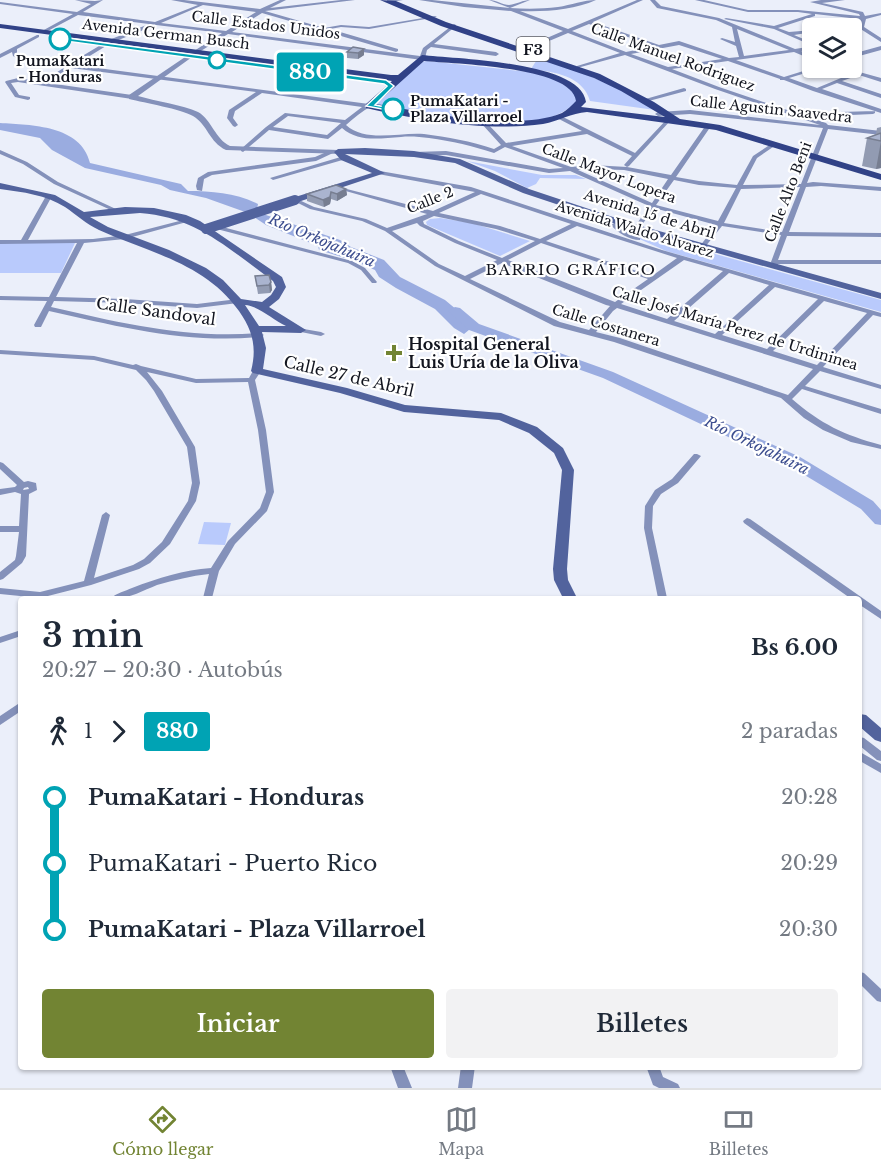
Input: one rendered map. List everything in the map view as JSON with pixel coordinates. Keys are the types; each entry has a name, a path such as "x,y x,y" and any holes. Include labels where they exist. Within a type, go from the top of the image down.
{"main road":[{"name":"F3","path":"392,0 452,26 528,48 582,67 647,99 670,116 881,178"},
{"name":"Avenida German Busch","path":"0,26 40,34"},
{"name":"Avenida German Busch","path":"0,31 391,78 401,77"},
{"name":"Avenida German Busch","path":"194,54 386,82 391,86"},
{"path":"369,106 422,58 553,76 576,88 581,95 578,106"},
{"path":"369,106 483,122 519,123 558,117 578,106 670,116"},
{"name":"F3","path":"709,126 712,129 814,158"},
{"path":"338,154 391,153"},
{"path":"359,164 358,160 363,158 391,153"},
{"name":"Avenida 15 de Abril","path":"391,153 457,161 526,191 637,228 774,264 881,296"},
{"path":"338,154 381,173"},
{"path":"198,224 295,200 381,173"},
{"path":"1,187 49,196 68,204 96,225 188,262 226,286 239,301 258,332 261,352 254,376"},
{"path":"81,214 141,209 198,224 278,279 281,287 275,297 264,306"},
{"path":"239,301 264,306 273,315 301,330"},
{"name":"Calle Sandoval","path":"258,332 301,330"},
{"name":"Calle 27 de Abril","path":"254,376 344,390 404,408 501,417 533,430 559,451 568,470 560,569 561,580 569,596"},
{"path":"862,721 881,736"}],"street":[{"path":"77,0 99,1"},
{"path":"173,0 261,11 422,58 423,52 429,45 452,26"},
{"path":"42,84 108,43 215,0"},
{"path":"132,97 227,32 284,0"},
{"path":"261,11 353,0"},
{"path":"421,0 513,8 567,7 594,0"},
{"path":"459,5 472,0"},
{"path":"491,0 513,8 528,0"},
{"path":"528,48 641,0"},
{"path":"651,0 658,7 773,27 802,41"},
{"path":"697,0 748,11 820,13 864,18 881,14"},
{"path":"843,0 812,2 853,9 864,18"},
{"path":"0,56 99,1"},
{"name":"Calle Estados Unidos","path":"0,3 422,58"},
{"name":"Calle Manuel Rodriguez","path":"513,8 567,31 821,123 826,127"},
{"path":"752,34 820,13"},
{"path":"709,17 802,54"},
{"path":"325,29 341,26 369,28 433,18"},
{"path":"864,18 860,26 881,40"},
{"path":"588,22 659,45"},
{"path":"734,26 747,22"},
{"path":"734,26 742,59"},
{"path":"789,34 802,32"},
{"path":"870,33 881,32"},
{"path":"722,39 740,46"},
{"path":"582,67 626,53 673,42 881,111"},
{"path":"429,45 496,54"},
{"path":"375,51 384,46"},
{"path":"862,53 881,48"},
{"path":"14,49 15,55 20,58 69,66 369,106"},
{"path":"667,69 802,49"},
{"path":"782,80 802,73"},
{"path":"862,74 881,80"},
{"path":"815,90 847,78"},
{"path":"28,98 17,96 9,81 18,80 132,97 195,114 201,119 216,142 229,148 338,154"},
{"path":"838,82 881,96"},
{"path":"109,93 121,86"},
{"path":"647,99 684,90"},
{"path":"235,125 230,118 232,110 260,92"},
{"path":"268,128 328,136 363,108 369,106"},
{"path":"797,115 881,111"},
{"path":"243,150 287,114 344,124"},
{"path":"627,165 670,116"},
{"name":"Calle Agustin Saavedra","path":"670,116 881,133"},
{"path":"558,117 634,155"},
{"name":"Calle Mayor Lopera","path":"483,122 505,145 568,168 654,206 720,224 785,234 881,235"},
{"path":"344,124 347,131 366,136 431,137 477,144 494,151 505,145 587,132"},
{"path":"637,228 709,126"},
{"name":"Calle Alto Beni","path":"774,264 826,127"},
{"path":"703,246 720,224 755,157 771,146"},
{"path":"0,152 25,163 56,183 115,210"},
{"path":"414,154 447,153 556,171 587,163 627,165 672,176"},
{"path":"273,178 338,154"},
{"path":"200,190 201,178 210,173 338,154"},
{"path":"568,168 615,167 742,185 804,184 881,189"},
{"name":"Avenida Waldo Álvarez","path":"381,173 481,192 682,258 881,315"},
{"path":"336,186 431,213 481,222 654,279"},
{"name":"Calle 2","path":"387,230 419,220 481,192"},
{"path":"23,242 49,196"},
{"name":"Calle Costanera","path":"295,200 312,208 364,220 387,230 437,265 557,324 617,340 788,399"},
{"name":"Calle José María Perez de Urdininea","path":"419,220 422,225 502,260 614,305 819,368 879,384"},
{"path":"619,222 614,225 617,229 660,251"},
{"path":"0,242 81,242 198,224 350,262 363,269 374,282"},
{"path":"466,278 574,224"},
{"path":"38,325 81,242"},
{"path":"591,333 614,305 682,258"},
{"path":"774,264 881,262"},
{"path":"669,321 728,271"},
{"path":"717,336 774,284"},
{"path":"0,298 125,301 197,306 239,301"},
{"path":"768,352 823,298"},
{"name":"Calle Sandoval","path":"48,309 131,326 201,336 236,338 258,332"},
{"path":"872,312 788,399 807,416 826,428 881,447"},
{"path":"301,330 321,334"},
{"path":"0,352 94,358 196,381 254,376 270,492 264,509 231,543 214,571 208,596"},
{"path":"0,591 40,595 88,583 135,567 158,553 181,518 195,494 196,483 190,447 158,391 136,366"},
{"path":"802,387 881,412"},
{"path":"662,596 648,528 649,506 658,492 675,481 697,456"},
{"path":"0,465 22,489 26,510 19,561 0,577"},
{"path":"0,492 22,489"},
{"path":"88,583 106,515"},
{"path":"747,521 852,596"},
{"path":"0,529 22,529"},
{"path":"121,596 168,579 214,571"},
{"path":"862,603 881,616"},
{"path":"0,640 18,634"},
{"path":"0,721 18,708"},
{"path":"862,743 881,757"},
{"path":"862,757 881,769"},
{"path":"862,979 881,997"},
{"path":"398,1070 405,1088"},
{"path":"465,1088 467,1070"},
{"path":"654,1070 658,1081 673,1088"}],"shaded area":[{"path":"540,55 620,89 655,110 590,101 575,81 558,74 531,69"},
{"path":"421,62 530,72 552,77 576,93 576,102 562,112 527,122 488,121 397,109 377,104 375,101"},
{"path":"467,161 542,175 576,175 586,179 540,178 536,184 527,188 495,171"},
{"path":"440,218 472,223 530,241 500,256 427,225 426,222 430,219"},
{"path":"618,227 881,300 881,312 666,251"},
{"path":"0,243 75,243 61,273 0,273"},
{"path":"204,522 231,523 225,545 198,544"}],"water":[{"path":"0,123 40,127 66,134 85,150 90,163 181,184 188,191 224,193 250,200 258,204 257,209 263,214 340,240 351,247 384,260 400,277 445,300 475,325 464,334 454,328 435,309 379,277 375,270 319,250 318,246 266,225 248,213 206,198 170,190 161,185 85,168 52,150 40,138 0,130"}],"building":[{"path":"353,47 364,49 358,53 347,52"},
{"path":"881,133 881,141 867,138"},
{"path":"336,185 346,189 337,194 331,192 330,197 323,200 307,194"},
{"path":"269,275 271,282 269,285 257,286 255,276"}],"waterway":[{"name":"Río Orkojahuira","path":"455,311 474,327 608,375 794,461 867,505 881,520"}],"bus line":[{"name":"880","path":"60,39 386,82 391,86 369,106 393,109"}],"place":[{"name":"PumaKatari - Honduras","path":"60,39"},
{"name":"PumaKatari - Plaza Villarroel","path":"393,109"},
{"name":"Hospital General Luis Uría de la Oliva","path":"394,353"}],"district":[{"name":"BARRIO GRÁFICO","path":"571,269"}]}
